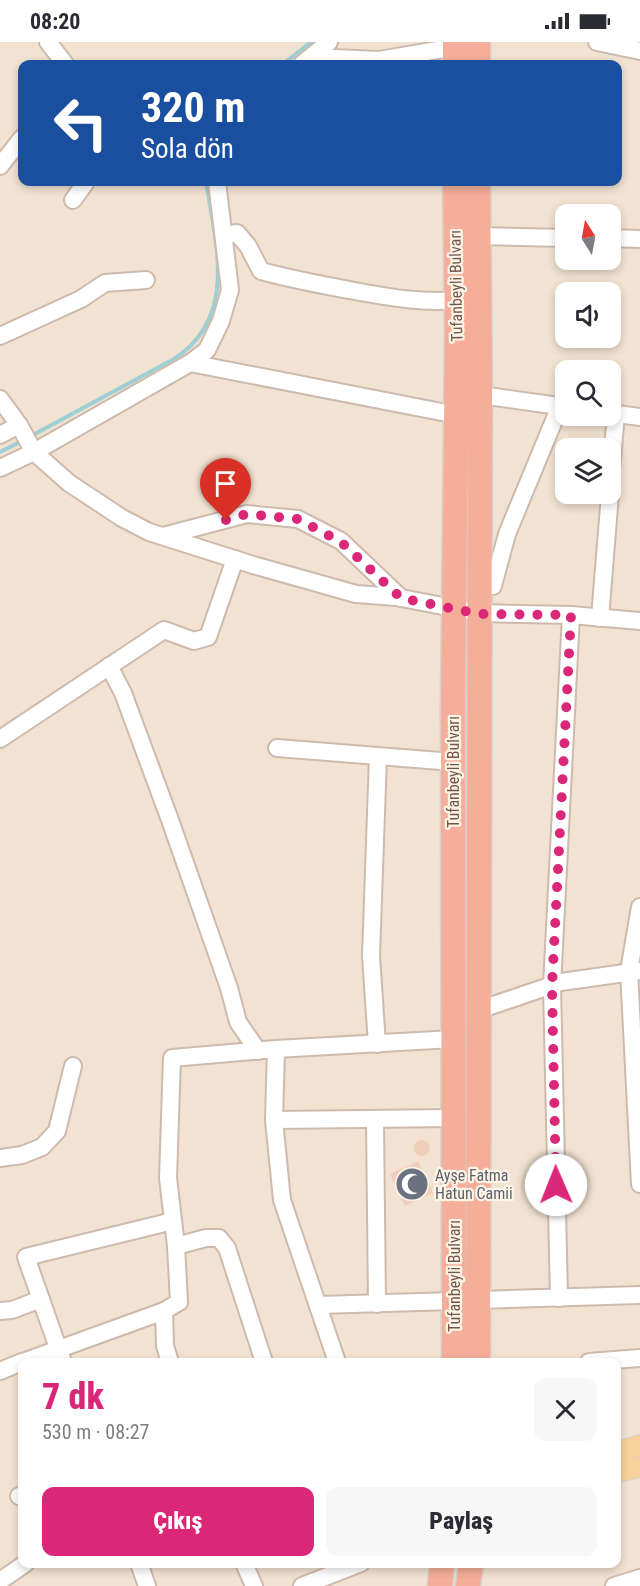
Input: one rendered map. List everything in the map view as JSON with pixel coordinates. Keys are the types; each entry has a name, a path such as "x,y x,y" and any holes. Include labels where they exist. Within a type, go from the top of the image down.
{"highway":[{"path":"461,49 473,60"},
{"name":"Tufanbeyli Bulvarı","path":"454,1358 453,762 457,415 455,186"},
{"name":"Tufanbeyli Bulvarı","path":"478,186 480,395 478,1358"},
{"path":"440,1586 442,1568"},
{"path":"468,1586 470,1568"}],"main road":[{"path":"621,1451 640,1445"},
{"path":"621,1471 640,1467"}],"street":[{"path":"48,42 62,60"},
{"path":"308,60 329,42"},
{"path":"597,42 640,51"},
{"path":"379,60 461,49"},
{"path":"0,166 18,143"},
{"path":"73,200 83,186"},
{"path":"0,468 190,363 207,350 221,321 230,290 218,186"},
{"path":"224,235 237,233 248,246 261,271 300,282 400,299 433,302 456,300"},
{"path":"479,236 555,238"},
{"path":"621,238 640,239"},
{"path":"0,336 81,299 105,283 146,280"},
{"path":"190,363 457,415"},
{"path":"480,395 555,405"},
{"path":"0,399 19,425 32,450 69,483 122,518 149,532 356,594 401,598 479,614 571,615 640,621"},
{"path":"621,414 640,417"},
{"path":"479,584 493,586 507,534 555,424"},
{"path":"0,435 19,425"},
{"path":"600,618 609,504"},
{"path":"163,536 247,514 298,519 341,542 401,598"},
{"path":"0,739 164,630 194,641 207,637 235,559"},
{"path":"559,1298 552,986 571,615"},
{"path":"109,666 123,693 170,820 229,988 238,1022 258,1051"},
{"path":"277,748 453,762"},
{"path":"377,1044 371,956 378,756"},
{"path":"640,908 635,971 640,1184"},
{"path":"479,1010 552,986 635,971"},
{"path":"45,1358 61,1355 164,1311 179,1302 176,1246 168,1178 172,1058 276,1049 453,1039"},
{"path":"276,1049 274,1120 282,1200 336,1358"},
{"path":"0,1158 22,1155 42,1147 57,1131 73,1066"},
{"path":"274,1120 453,1118"},
{"path":"375,1119 377,1304"},
{"path":"61,1355 26,1257 173,1221"},
{"path":"176,1246 206,1238 219,1238 227,1248 263,1358"},
{"path":"479,1300 640,1295"},
{"path":"0,1311 12,1310 41,1299"},
{"path":"318,1305 454,1301"},
{"path":"164,1311 165,1346 169,1358"},
{"path":"621,1359 640,1358"},
{"path":"0,1371 18,1364"},
{"path":"0,1581 19,1568"},
{"path":"141,1568 147,1586"},
{"path":"246,1568 254,1586"},
{"path":"302,1586 333,1568"},
{"path":"614,1586 636,1581"}],"shaded area":[{"path":"0,42 640,42 640,1586 0,1586"}],"building":[{"path":"419,1140 425,1140 430,1148 428,1154 419,1156 414,1151 414,1145"},
{"name":"Ayşe Fatma Hatun Camii","path":"418,1161 433,1193 405,1206 390,1174"}],"waterway":[{"path":"288,60 311,42"},
{"path":"31,436 174,359 194,342 207,323 215,301 218,278 217,254 207,186"},
{"path":"0,452 22,441"}],"place":[{"name":"Ayşe Fatma Hatun Camii","path":"412,1184"}],"route":[{"path":"226,520 247,514 298,519 341,542 401,598 479,614 571,615 552,986 556,1185"}]}
